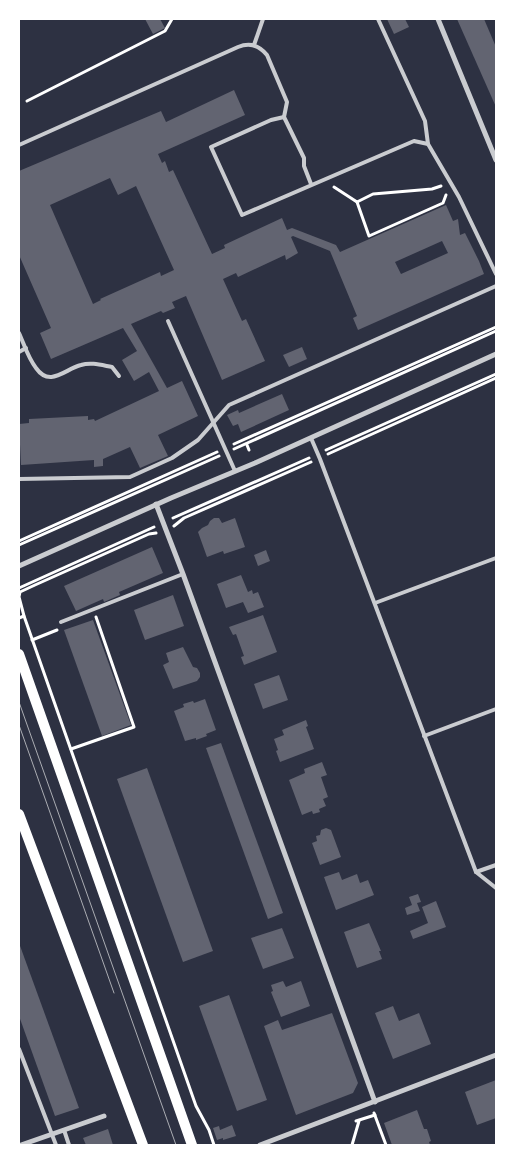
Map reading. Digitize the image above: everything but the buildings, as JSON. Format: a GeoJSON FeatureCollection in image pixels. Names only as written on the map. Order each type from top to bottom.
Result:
{"type":"FeatureCollection","features":[{"type":"Feature","properties":{"kind":"main road"},"geometry":{"type":"LineString","coordinates":[[19,654],[192,1145]]}},
{"type":"Feature","properties":{"kind":"main road"},"geometry":{"type":"LineString","coordinates":[[19,814],[143,1145]]}},
{"type":"Feature","properties":{"kind":"street"},"geometry":{"type":"LineString","coordinates":[[438,19],[496,160]]}},
{"type":"Feature","properties":{"kind":"street"},"geometry":{"type":"LineString","coordinates":[[19,566],[156,504],[311,438],[496,354]]}},
{"type":"Feature","properties":{"kind":"street"},"geometry":{"type":"LineString","coordinates":[[156,504],[375,1102]]}},
{"type":"Feature","properties":{"kind":"street"},"geometry":{"type":"LineString","coordinates":[[260,1145],[496,1055]]}},
{"type":"Feature","properties":{"kind":"street"},"geometry":{"type":"LineString","coordinates":[[21,1145],[104,1116]]}},
{"type":"Feature","properties":{"kind":"lane"},"geometry":{"type":"LineString","coordinates":[[254,45],[263,19]]}},
{"type":"Feature","properties":{"kind":"lane"},"geometry":{"type":"LineString","coordinates":[[378,19],[425,121],[428,144],[451,183],[496,274]]}},
{"type":"Feature","properties":{"kind":"lane"},"geometry":{"type":"LineString","coordinates":[[19,145],[238,47],[254,45],[264,50],[267,55],[287,102],[284,117],[304,158],[304,166],[311,184]]}},
{"type":"Feature","properties":{"kind":"lane"},"geometry":{"type":"LineString","coordinates":[[284,117],[271,120],[211,147],[242,214],[414,141],[428,144]]}},
{"type":"Feature","properties":{"kind":"lane"},"geometry":{"type":"LineString","coordinates":[[19,479],[130,477],[172,458],[198,440],[229,405],[496,286]]}},
{"type":"Feature","properties":{"kind":"lane"},"geometry":{"type":"LineString","coordinates":[[168,320],[235,471]]}},
{"type":"Feature","properties":{"kind":"lane"},"geometry":{"type":"LineString","coordinates":[[19,333],[34,367],[43,375],[49,377],[61,375],[81,365],[93,364],[112,367],[119,376]]}},
{"type":"Feature","properties":{"kind":"lane"},"geometry":{"type":"LineString","coordinates":[[19,352],[26,348]]}},
{"type":"Feature","properties":{"kind":"lane"},"geometry":{"type":"LineString","coordinates":[[311,438],[476,872],[496,888]]}},
{"type":"Feature","properties":{"kind":"lane"},"geometry":{"type":"LineString","coordinates":[[375,603],[496,558]]}},
{"type":"Feature","properties":{"kind":"lane"},"geometry":{"type":"LineString","coordinates":[[61,622],[183,574]]}},
{"type":"Feature","properties":{"kind":"lane"},"geometry":{"type":"LineString","coordinates":[[424,736],[496,709]]}},
{"type":"Feature","properties":{"kind":"lane"},"geometry":{"type":"LineString","coordinates":[[476,872],[496,865]]}},
{"type":"Feature","properties":{"kind":"lane"},"geometry":{"type":"LineString","coordinates":[[19,1049],[56,1145]]}},
{"type":"Feature","properties":{"kind":"lane"},"geometry":{"type":"LineString","coordinates":[[64,1130],[69,1145]]}},
{"type":"Feature","properties":{"kind":"path"},"geometry":{"type":"LineString","coordinates":[[27,101],[165,31],[172,19]]}},
{"type":"Feature","properties":{"kind":"path"},"geometry":{"type":"LineString","coordinates":[[325,178],[341,192],[357,202],[368,236],[443,204],[451,183]]}},
{"type":"Feature","properties":{"kind":"path"},"geometry":{"type":"LineString","coordinates":[[357,202],[373,194],[432,189],[451,183]]}},
{"type":"Feature","properties":{"kind":"path"},"geometry":{"type":"LineString","coordinates":[[496,327],[234,446],[496,331]]}},
{"type":"Feature","properties":{"kind":"path"},"geometry":{"type":"LineString","coordinates":[[171,519],[496,374]]}},
{"type":"Feature","properties":{"kind":"path"},"geometry":{"type":"LineString","coordinates":[[325,455],[496,378]]}},
{"type":"Feature","properties":{"kind":"path"},"geometry":{"type":"LineString","coordinates":[[246,442],[249,450]]}},
{"type":"Feature","properties":{"kind":"path"},"geometry":{"type":"LineString","coordinates":[[19,541],[218,454],[19,545]]}},
{"type":"Feature","properties":{"kind":"path"},"geometry":{"type":"LineString","coordinates":[[173,526],[184,518],[316,459]]}},
{"type":"Feature","properties":{"kind":"path"},"geometry":{"type":"LineString","coordinates":[[19,588],[157,526]]}},
{"type":"Feature","properties":{"kind":"path"},"geometry":{"type":"LineString","coordinates":[[160,532],[149,534],[28,587],[20,593],[22,613],[196,1106],[209,1130],[214,1145]]}},
{"type":"Feature","properties":{"kind":"path"},"geometry":{"type":"LineString","coordinates":[[19,618],[22,613]]}},
{"type":"Feature","properties":{"kind":"path"},"geometry":{"type":"LineString","coordinates":[[71,749],[134,727],[96,615],[87,618]]}},
{"type":"Feature","properties":{"kind":"path"},"geometry":{"type":"LineString","coordinates":[[32,640],[62,628]]}},
{"type":"Feature","properties":{"kind":"path"},"geometry":{"type":"LineString","coordinates":[[376,1119],[386,1145]]}},
{"type":"Feature","properties":{"kind":"path"},"geometry":{"type":"LineString","coordinates":[[352,1145],[359,1121]]}},
{"type":"Feature","properties":{"kind":"tram line"},"geometry":{"type":"LineString","coordinates":[[19,702],[176,1145]]}},
{"type":"Feature","properties":{"kind":"tram line"},"geometry":{"type":"LineString","coordinates":[[19,725],[114,993]]}}]}
